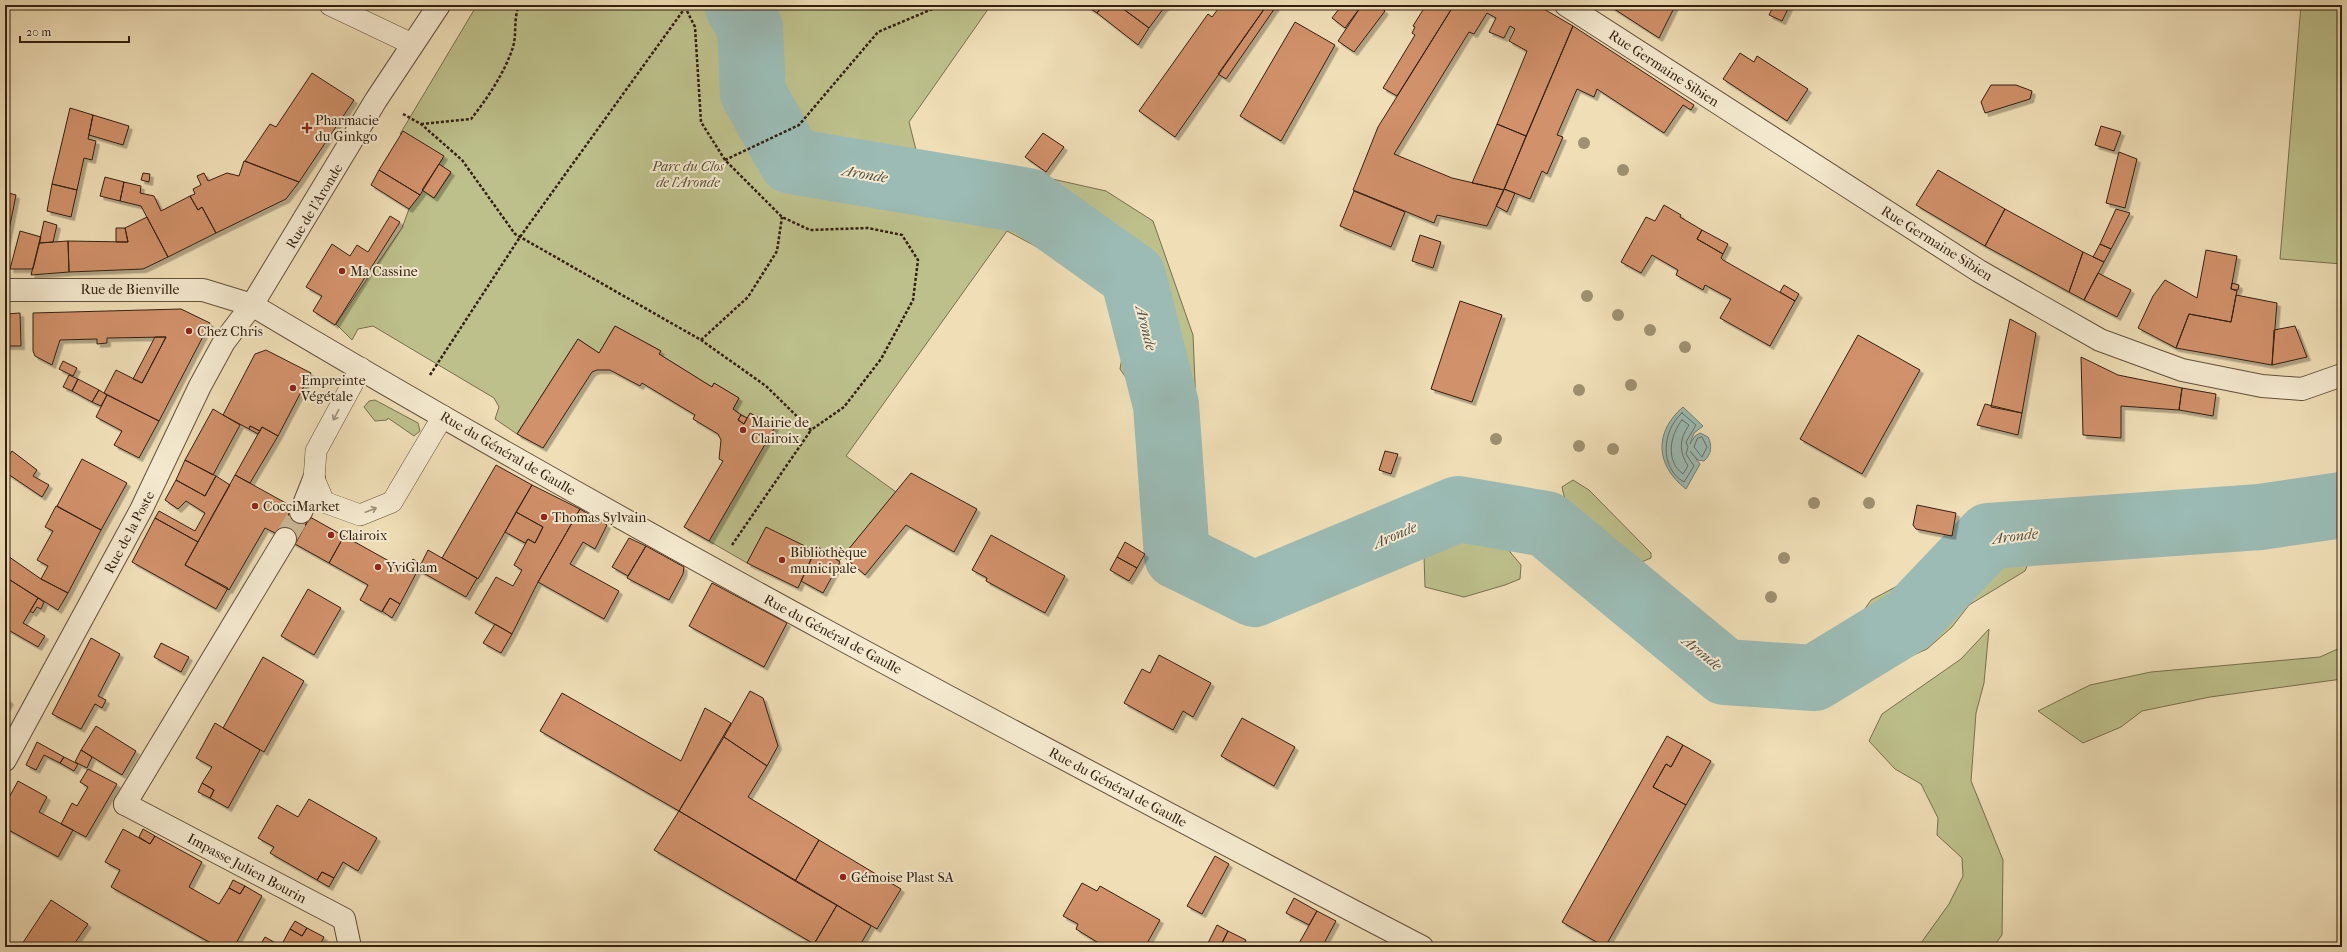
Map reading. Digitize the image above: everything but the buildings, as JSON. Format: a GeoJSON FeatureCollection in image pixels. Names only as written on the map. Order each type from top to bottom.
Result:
{"type":"FeatureCollection","features":[{"type":"Feature","properties":{"kind":"street","name":"Rue de l'Aronde"},"geometry":{"type":"LineString","coordinates":[[252,306],[376,100],[438,5]]}},
{"type":"Feature","properties":{"kind":"street","name":"Rue Germaine Sibien"},"geometry":{"type":"LineString","coordinates":[[1566,5],[1980,271],[2100,340],[2182,370],[2262,386],[2302,389],[2342,375]]}},
{"type":"Feature","properties":{"kind":"street","name":"Rue de Bienville"},"geometry":{"type":"LineString","coordinates":[[5,290],[203,290],[252,306]]}},
{"type":"Feature","properties":{"kind":"street","name":"Rue du Général de Gaulle"},"geometry":{"type":"LineString","coordinates":[[252,306],[715,570],[1112,785],[1422,947]]}},
{"type":"Feature","properties":{"kind":"street","name":"Rue de la Poste"},"geometry":{"type":"LineString","coordinates":[[5,760],[141,510],[200,386],[224,342],[252,306]]}},
{"type":"Feature","properties":{"kind":"street"},"geometry":{"type":"LineString","coordinates":[[301,512],[314,479]]}},
{"type":"Feature","properties":{"kind":"street","name":"Impasse Julien Bourin"},"geometry":{"type":"LineString","coordinates":[[285,539],[124,804],[344,919],[350,947]]}},
{"type":"Feature","properties":{"kind":"lane"},"geometry":{"type":"LineString","coordinates":[[330,5],[412,44]]}},
{"type":"Feature","properties":{"kind":"lane"},"geometry":{"type":"LineString","coordinates":[[361,368],[316,451],[314,479],[324,502],[360,515],[392,502],[443,416]]}},
{"type":"Feature","properties":{"kind":"path"},"geometry":{"type":"LineString","coordinates":[[421,124],[471,119],[488,98],[514,47],[514,18],[519,5]]}},
{"type":"Feature","properties":{"kind":"path"},"geometry":{"type":"LineString","coordinates":[[725,160],[799,125],[878,32],[942,5]]}},
{"type":"Feature","properties":{"kind":"path"},"geometry":{"type":"LineString","coordinates":[[415,399],[520,237],[685,6],[695,27],[701,122],[725,160],[782,217],[810,230],[868,228],[902,235],[918,260],[913,300],[881,359],[844,407],[811,430],[715,570]]}},
{"type":"Feature","properties":{"kind":"path"},"geometry":{"type":"LineString","coordinates":[[376,100],[421,124],[462,160],[515,234],[701,340],[766,386],[811,430]]}},
{"type":"Feature","properties":{"kind":"path"},"geometry":{"type":"LineString","coordinates":[[701,340],[748,297],[777,251],[782,217]]}},
{"type":"Feature","properties":{"kind":"green space","name":"Parc du Clos de l'Aronde"},"geometry":{"type":"Polygon","coordinates":[[[477,5],[991,5],[909,122],[916,150],[922,160],[985,164],[1106,191],[1153,221],[1193,335],[1198,453],[1196,491],[1160,491],[1149,483],[1141,444],[1145,405],[1120,369],[1127,330],[1100,275],[1084,272],[1007,231],[846,456],[896,492],[839,561],[817,546],[815,551],[766,528],[747,563],[709,541],[747,418],[733,409],[739,398],[714,383],[712,387],[659,354],[661,351],[615,326],[599,353],[578,339],[517,434],[495,419],[499,407],[494,398],[373,326],[358,329],[352,340],[336,324],[402,228],[409,209],[422,190],[434,198],[451,173],[439,164],[443,159],[400,134],[477,5]]]}},
{"type":"Feature","properties":{"kind":"green space"},"geometry":{"type":"Polygon","coordinates":[[[2301,5],[2342,5],[2342,264],[2280,259],[2301,5]]]}},
{"type":"Feature","properties":{"kind":"green space"},"geometry":{"type":"Polygon","coordinates":[[[375,400],[418,423],[420,431],[414,436],[388,418],[387,420],[375,421],[364,407],[369,401],[375,400]]]}},
{"type":"Feature","properties":{"kind":"green space"},"geometry":{"type":"Polygon","coordinates":[[[1573,480],[1589,490],[1651,553],[1651,558],[1632,566],[1600,541],[1580,522],[1572,512],[1562,487],[1573,480]]]}},
{"type":"Feature","properties":{"kind":"green space"},"geometry":{"type":"Polygon","coordinates":[[[1427,503],[1506,547],[1521,565],[1520,579],[1464,597],[1425,587],[1424,556],[1416,548],[1379,559],[1314,599],[1282,607],[1261,591],[1260,577],[1269,558],[1300,549],[1335,530],[1427,503]]]}},
{"type":"Feature","properties":{"kind":"green space"},"geometry":{"type":"Polygon","coordinates":[[[2010,512],[2024,515],[2024,523],[2006,535],[1959,558],[1903,607],[1897,618],[1830,654],[1814,657],[1797,656],[1850,630],[1871,600],[1935,566],[1944,558],[1963,533],[1990,518],[2010,512]]]}},
{"type":"Feature","properties":{"kind":"green space"},"geometry":{"type":"Polygon","coordinates":[[[1590,549],[1616,566],[1653,602],[1652,625],[1616,608],[1597,592],[1588,582],[1572,561],[1590,549]]]}},
{"type":"Feature","properties":{"kind":"green space"},"geometry":{"type":"Polygon","coordinates":[[[2017,556],[2029,562],[2025,571],[1969,605],[1952,627],[1927,649],[1889,666],[1884,660],[1891,650],[1916,633],[1959,586],[1996,559],[2017,556]]]}},
{"type":"Feature","properties":{"kind":"green space"},"geometry":{"type":"Polygon","coordinates":[[[1989,629],[1984,683],[1976,713],[1971,781],[2003,860],[2002,935],[1993,947],[1921,947],[1921,943],[1949,904],[1963,876],[1962,858],[1937,835],[1938,818],[1921,784],[1895,769],[1869,741],[1882,714],[1961,659],[1989,629]]]}},
{"type":"Feature","properties":{"kind":"green space"},"geometry":{"type":"Polygon","coordinates":[[[2342,647],[2342,679],[2210,697],[2142,711],[2121,727],[2083,743],[2038,711],[2090,685],[2151,672],[2320,657],[2342,647]]]}},
{"type":"Feature","properties":{"kind":"water"},"geometry":{"type":"Polygon","coordinates":[[[1683,407],[1703,426],[1694,433],[1690,444],[1695,436],[1700,433],[1708,437],[1711,446],[1709,455],[1704,461],[1698,460],[1690,451],[1700,464],[1686,489],[1668,470],[1662,448],[1663,438],[1667,427],[1683,407]]]}},
{"type":"Feature","properties":{"kind":"waterway","name":"Aronde"},"geometry":{"type":"LineString","coordinates":[[737,5],[750,28],[753,93],[791,161],[1028,201],[1133,276],[1166,405],[1177,556],[1254,594],[1458,509],[1546,524],[1725,672],[1814,678],[1909,620],[1989,536],[2260,517],[2342,505]]}},
{"type":"Feature","properties":{"kind":"tunnel"},"geometry":{"type":"LineString","coordinates":[[285,539],[301,512]]}},
{"type":"Feature","properties":{"kind":"place","name":"Pharmacie du Ginkgo"},"geometry":{"type":"Point","coordinates":[307,128]}},
{"type":"Feature","properties":{"kind":"place","name":"Ma Cassine"},"geometry":{"type":"Point","coordinates":[342,271]}},
{"type":"Feature","properties":{"kind":"place","name":"Chez Chris"},"geometry":{"type":"Point","coordinates":[189,331]}},
{"type":"Feature","properties":{"kind":"place","name":"Empreinte Végétale"},"geometry":{"type":"Point","coordinates":[293,388]}},
{"type":"Feature","properties":{"kind":"place","name":"Mairie de Clairoix"},"geometry":{"type":"Point","coordinates":[743,430]}},
{"type":"Feature","properties":{"kind":"place","name":"CocciMarket"},"geometry":{"type":"Point","coordinates":[255,506]}},
{"type":"Feature","properties":{"kind":"place","name":"Thomas Sylvain"},"geometry":{"type":"Point","coordinates":[544,517]}},
{"type":"Feature","properties":{"kind":"place","name":"Clairoix"},"geometry":{"type":"Point","coordinates":[331,535]}},
{"type":"Feature","properties":{"kind":"place","name":"Bibliothèque municipale"},"geometry":{"type":"Point","coordinates":[782,560]}},
{"type":"Feature","properties":{"kind":"place","name":"YviGlam"},"geometry":{"type":"Point","coordinates":[378,567]}},
{"type":"Feature","properties":{"kind":"place","name":"Gémoise Plast SA"},"geometry":{"type":"Point","coordinates":[843,877]}}]}
